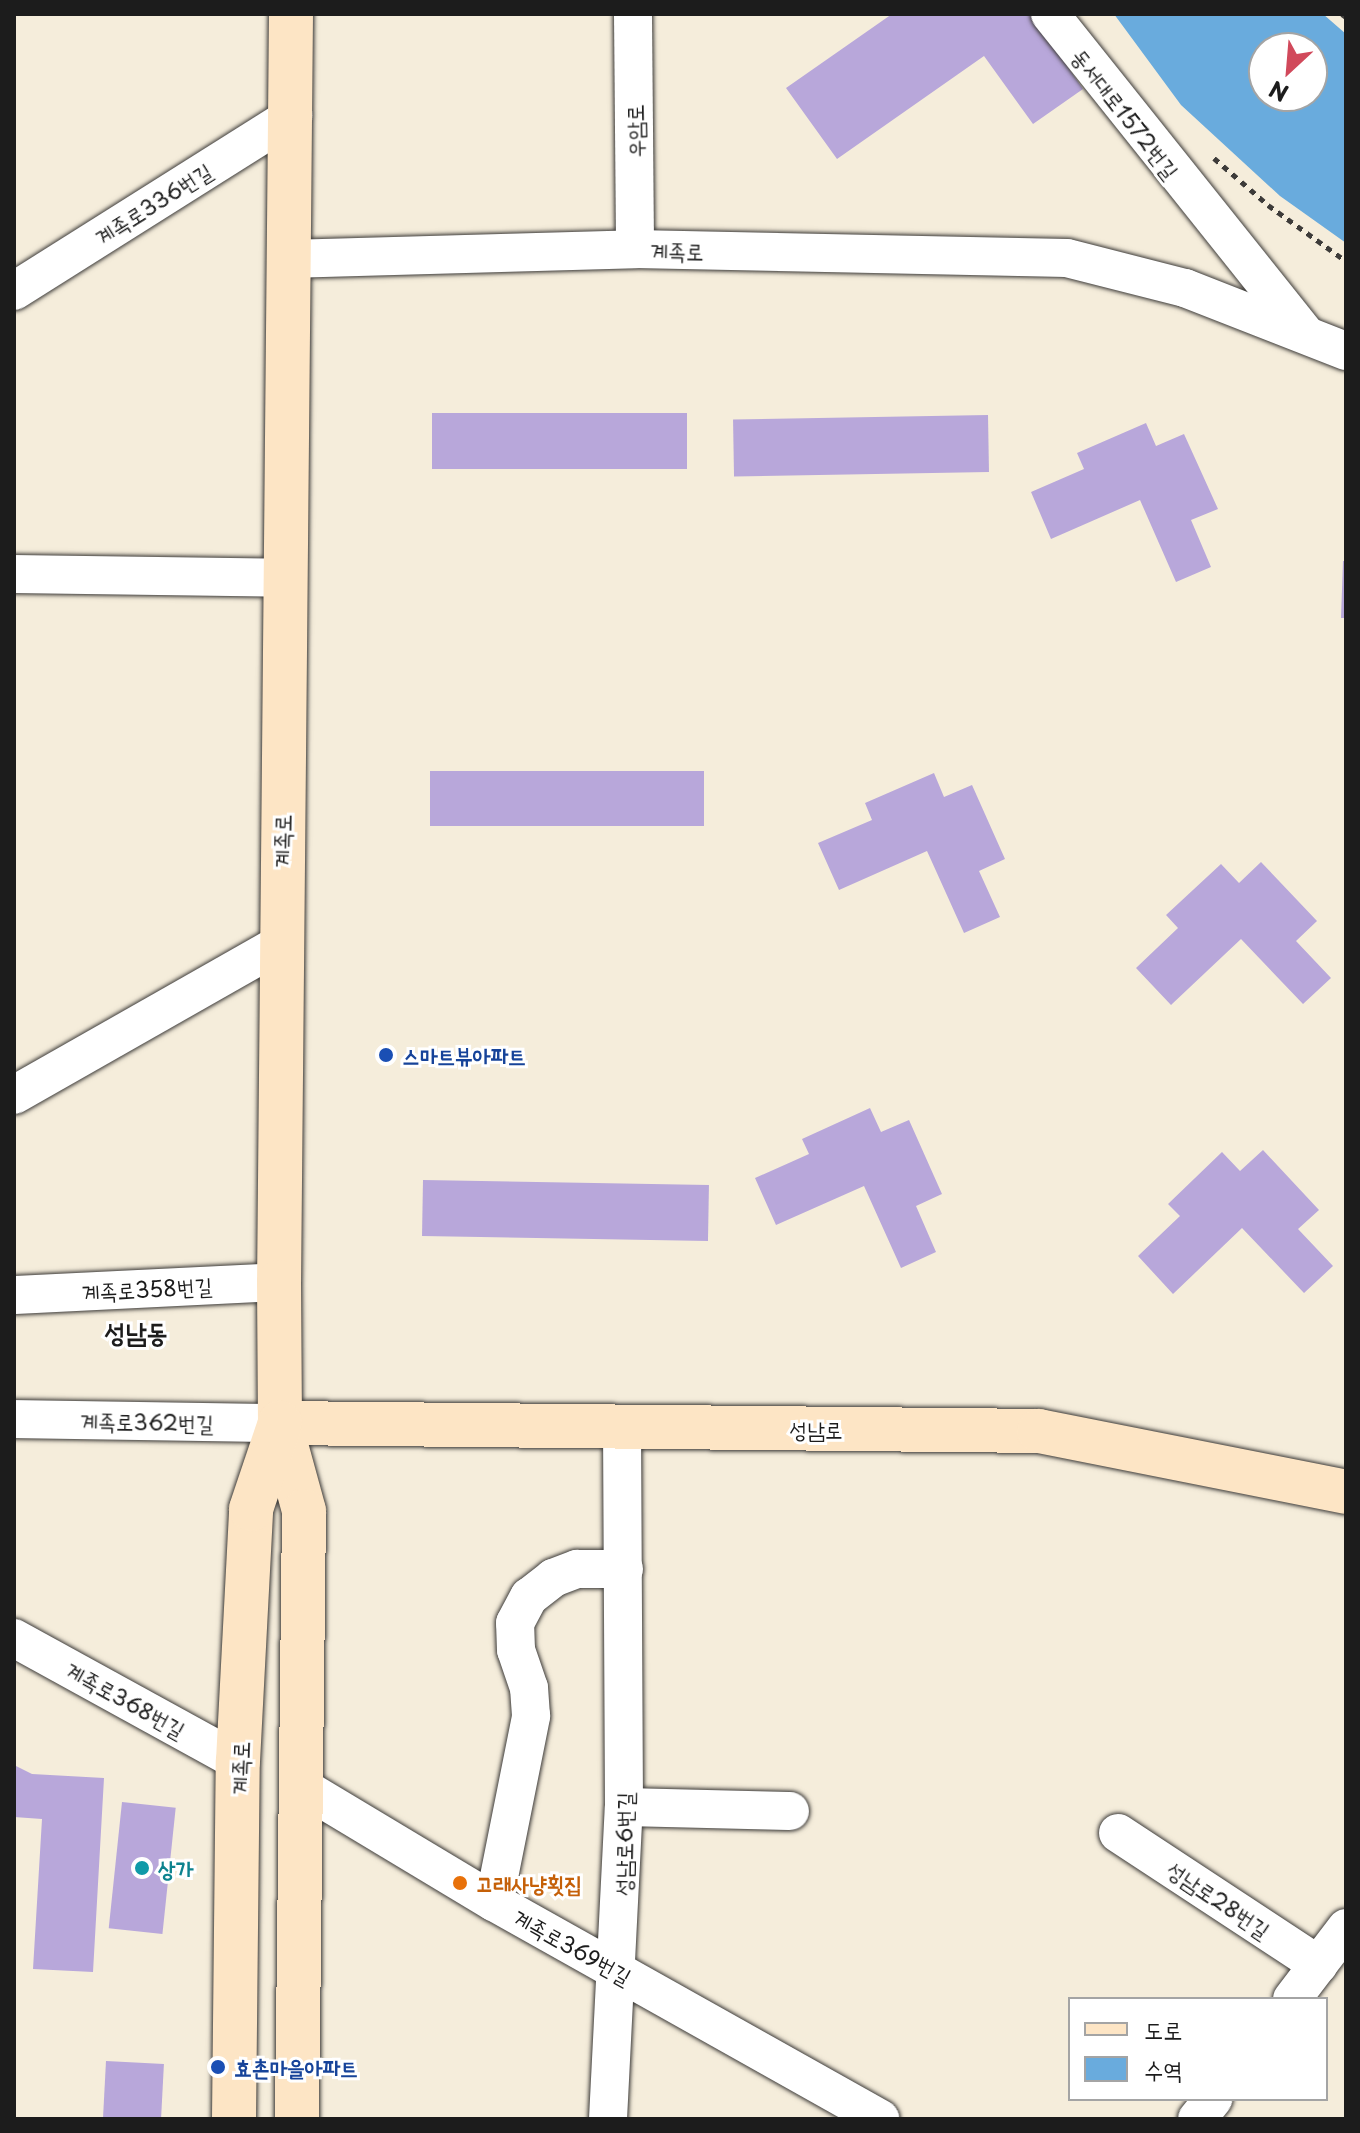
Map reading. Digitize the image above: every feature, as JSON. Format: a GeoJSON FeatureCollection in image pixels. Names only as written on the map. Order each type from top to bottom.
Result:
{"type":"FeatureCollection","features":[{"type":"Feature","properties":{"kind":"main road","name":"계족로"},"geometry":{"type":"LineString","coordinates":[[291,14],[293,115],[287,259],[279,1282],[280,1423],[304,1511],[304,1788],[297,2119]]}},
{"type":"Feature","properties":{"kind":"main road","name":"계족로"},"geometry":{"type":"LineString","coordinates":[[234,2119],[238,1761],[251,1509],[280,1423]]}},
{"type":"Feature","properties":{"kind":"main road","name":"성남로"},"geometry":{"type":"LineString","coordinates":[[280,1423],[1039,1431],[1346,1492]]}},
{"type":"Feature","properties":{"kind":"street","name":"우암로"},"geometry":{"type":"LineString","coordinates":[[633,14],[635,249]]}},
{"type":"Feature","properties":{"kind":"street","name":"동서대로1572번길"},"geometry":{"type":"LineString","coordinates":[[1050,14],[1203,212],[1305,334]]}},
{"type":"Feature","properties":{"kind":"street","name":"계족로336번길"},"geometry":{"type":"LineString","coordinates":[[14,291],[293,115]]}},
{"type":"Feature","properties":{"kind":"street","name":"계족로"},"geometry":{"type":"LineString","coordinates":[[287,259],[635,249],[1067,258],[1185,288],[1346,351]]}},
{"type":"Feature","properties":{"kind":"street"},"geometry":{"type":"LineString","coordinates":[[14,574],[284,578]]}},
{"type":"Feature","properties":{"kind":"street"},"geometry":{"type":"LineString","coordinates":[[14,1095],[280,944]]}},
{"type":"Feature","properties":{"kind":"street","name":"계족로358번길"},"geometry":{"type":"LineString","coordinates":[[14,1295],[279,1282]]}},
{"type":"Feature","properties":{"kind":"street","name":"계족로362번길"},"geometry":{"type":"LineString","coordinates":[[14,1419],[280,1423]]}},
{"type":"Feature","properties":{"kind":"street","name":"성남로6번길"},"geometry":{"type":"LineString","coordinates":[[608,2119],[619,1970],[624,1807],[622,1428]]}},
{"type":"Feature","properties":{"kind":"street"},"geometry":{"type":"LineString","coordinates":[[494,1902],[531,1716],[529,1688],[516,1650],[515,1623],[529,1597],[553,1578],[577,1569],[624,1569]]}},
{"type":"Feature","properties":{"kind":"street","name":"계족로368번길"},"geometry":{"type":"LineString","coordinates":[[14,1638],[238,1761]]}},
{"type":"Feature","properties":{"kind":"street","name":"계족로369번길"},"geometry":{"type":"LineString","coordinates":[[304,1788],[494,1902],[619,1970],[845,2110],[880,2119]]}},
{"type":"Feature","properties":{"kind":"street"},"geometry":{"type":"LineString","coordinates":[[624,1807],[790,1811]]}},
{"type":"Feature","properties":{"kind":"street","name":"성남로28번길"},"geometry":{"type":"LineString","coordinates":[[1118,1833],[1319,1965]]}},
{"type":"Feature","properties":{"kind":"street"},"geometry":{"type":"LineString","coordinates":[[1294,1997],[1346,1928]]}},
{"type":"Feature","properties":{"kind":"street"},"geometry":{"type":"LineString","coordinates":[[1197,2119],[1211,2101]]}},
{"type":"Feature","properties":{"kind":"path"},"geometry":{"type":"LineString","coordinates":[[1212,155],[1279,214],[1346,261]]}},
{"type":"Feature","properties":{"kind":"water"},"geometry":{"type":"Polygon","coordinates":[[[1114,14],[1323,14],[1346,34],[1346,243],[1280,196],[1181,105],[1114,14]]]}},
{"type":"Feature","properties":{"kind":"building"},"geometry":{"type":"Polygon","coordinates":[[[892,14],[1031,14],[1083,89],[1033,124],[984,56],[837,159],[786,88],[892,14]]]}},
{"type":"Feature","properties":{"kind":"building"},"geometry":{"type":"Polygon","coordinates":[[[432,413],[687,413],[687,469],[432,469],[432,413]]]}},
{"type":"Feature","properties":{"kind":"building"},"geometry":{"type":"Polygon","coordinates":[[[988,415],[989,472],[734,476],[733,419],[988,415]]]}},
{"type":"Feature","properties":{"kind":"building"},"geometry":{"type":"Polygon","coordinates":[[[1146,423],[1156,446],[1184,434],[1218,509],[1191,520],[1211,567],[1176,582],[1140,500],[1051,539],[1031,492],[1084,469],[1077,453],[1146,423]]]}},
{"type":"Feature","properties":{"kind":"building"},"geometry":{"type":"Polygon","coordinates":[[[1343,561],[1346,561],[1346,618],[1341,618],[1343,561]]]}},
{"type":"Feature","properties":{"kind":"building"},"geometry":{"type":"Polygon","coordinates":[[[430,771],[704,771],[704,826],[430,826],[430,771]]]}},
{"type":"Feature","properties":{"kind":"building"},"geometry":{"type":"Polygon","coordinates":[[[934,773],[944,797],[972,785],[1005,859],[979,871],[1000,917],[964,933],[927,851],[839,890],[818,843],[872,820],[865,803],[934,773]]]}},
{"type":"Feature","properties":{"kind":"building"},"geometry":{"type":"Polygon","coordinates":[[[1261,862],[1317,921],[1296,941],[1331,978],[1303,1004],[1241,939],[1171,1005],[1136,968],[1178,928],[1166,915],[1221,864],[1239,883],[1261,862]]]}},
{"type":"Feature","properties":{"kind":"building"},"geometry":{"type":"Polygon","coordinates":[[[870,1108],[881,1132],[909,1120],[942,1194],[916,1206],[936,1252],[901,1268],[864,1186],[776,1225],[755,1178],[809,1154],[802,1139],[870,1108]]]}},
{"type":"Feature","properties":{"kind":"building"},"geometry":{"type":"Polygon","coordinates":[[[1263,1150],[1319,1210],[1298,1229],[1333,1266],[1304,1293],[1242,1228],[1173,1294],[1138,1256],[1180,1216],[1168,1204],[1222,1152],[1240,1171],[1263,1150]]]}},
{"type":"Feature","properties":{"kind":"building"},"geometry":{"type":"Polygon","coordinates":[[[423,1180],[709,1185],[708,1241],[422,1236],[423,1180]]]}},
{"type":"Feature","properties":{"kind":"building"},"geometry":{"type":"Polygon","coordinates":[[[14,1765],[32,1774],[104,1778],[93,1972],[33,1969],[42,1819],[14,1817],[14,1765]]]}},
{"type":"Feature","properties":{"kind":"building","name":"상가"},"geometry":{"type":"Polygon","coordinates":[[[122,1802],[176,1808],[162,1934],[109,1928],[122,1802]]]}},
{"type":"Feature","properties":{"kind":"building"},"geometry":{"type":"Polygon","coordinates":[[[106,2061],[164,2064],[161,2119],[103,2119],[106,2061]]]}},
{"type":"Feature","properties":{"kind":"place","name":"스마트뷰아파트"},"geometry":{"type":"Point","coordinates":[386,1055]}},
{"type":"Feature","properties":{"kind":"place","name":"상가"},"geometry":{"type":"Point","coordinates":[142,1868]}},
{"type":"Feature","properties":{"kind":"place","name":"고래사냥횟집"},"geometry":{"type":"Point","coordinates":[460,1883]}},
{"type":"Feature","properties":{"kind":"place","name":"효촌마을아파트"},"geometry":{"type":"Point","coordinates":[218,2067]}},
{"type":"Feature","properties":{"kind":"district","name":"성남동"},"geometry":{"type":"Point","coordinates":[136,1332]}}]}
